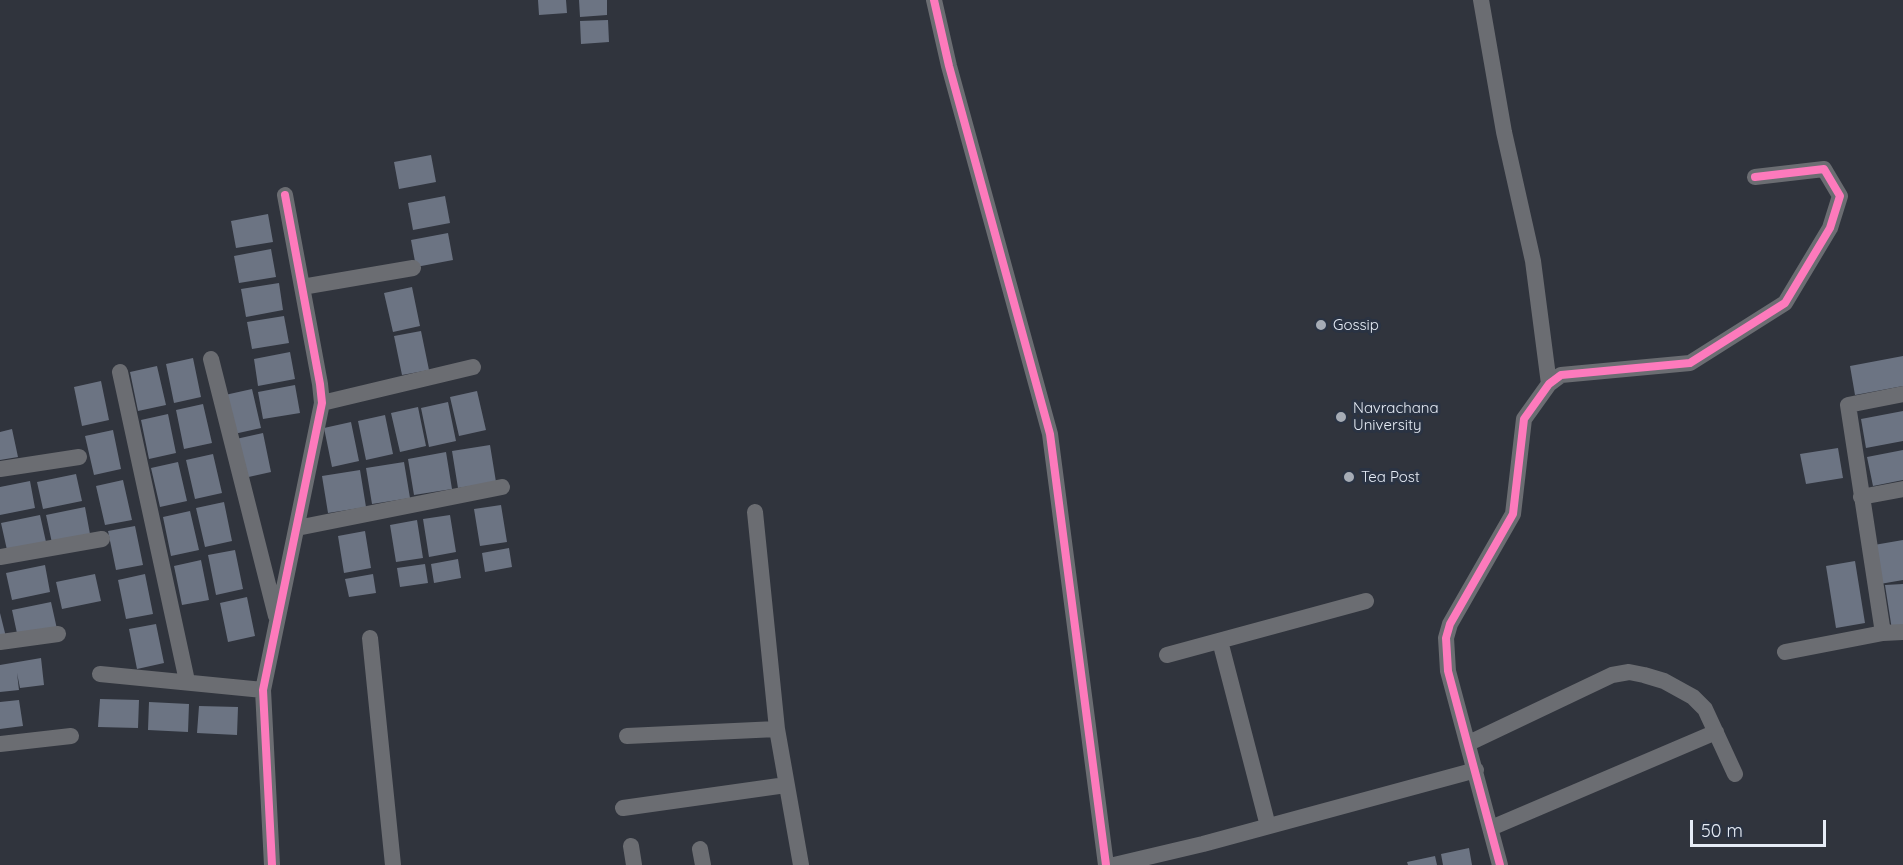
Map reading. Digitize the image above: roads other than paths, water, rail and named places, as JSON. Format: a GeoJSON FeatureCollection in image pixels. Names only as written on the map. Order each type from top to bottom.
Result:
{"type":"FeatureCollection","features":[{"type":"Feature","properties":{"kind":"street"},"geometry":{"type":"LineString","coordinates":[[934,0],[949,66],[1050,434],[1106,865]]}},
{"type":"Feature","properties":{"kind":"street"},"geometry":{"type":"LineString","coordinates":[[1481,0],[1504,132],[1533,261],[1549,384]]}},
{"type":"Feature","properties":{"kind":"street"},"geometry":{"type":"LineString","coordinates":[[1500,865],[1448,671],[1446,638],[1449,624],[1513,514],[1524,419],[1549,384],[1561,375],[1690,363],[1785,303],[1830,228],[1840,196],[1824,169],[1755,177]]}},
{"type":"Feature","properties":{"kind":"street"},"geometry":{"type":"LineString","coordinates":[[272,865],[263,690],[322,403],[285,195]]}},
{"type":"Feature","properties":{"kind":"street"},"geometry":{"type":"LineString","coordinates":[[302,287],[413,268]]}},
{"type":"Feature","properties":{"kind":"street"},"geometry":{"type":"LineString","coordinates":[[211,358],[277,620]]}},
{"type":"Feature","properties":{"kind":"street"},"geometry":{"type":"LineString","coordinates":[[322,403],[473,367]]}},
{"type":"Feature","properties":{"kind":"street"},"geometry":{"type":"LineString","coordinates":[[120,372],[187,681]]}},
{"type":"Feature","properties":{"kind":"street"},"geometry":{"type":"LineString","coordinates":[[1883,633],[1848,405],[1903,394]]}},
{"type":"Feature","properties":{"kind":"street"},"geometry":{"type":"LineString","coordinates":[[0,469],[79,457]]}},
{"type":"Feature","properties":{"kind":"street"},"geometry":{"type":"LineString","coordinates":[[297,528],[502,487]]}},
{"type":"Feature","properties":{"kind":"street"},"geometry":{"type":"LineString","coordinates":[[1861,497],[1903,489]]}},
{"type":"Feature","properties":{"kind":"street"},"geometry":{"type":"LineString","coordinates":[[755,512],[777,729],[801,865]]}},
{"type":"Feature","properties":{"kind":"street"},"geometry":{"type":"LineString","coordinates":[[0,557],[102,539]]}},
{"type":"Feature","properties":{"kind":"street"},"geometry":{"type":"LineString","coordinates":[[1167,656],[1366,601]]}},
{"type":"Feature","properties":{"kind":"street"},"geometry":{"type":"LineString","coordinates":[[1785,652],[1883,633],[1903,632]]}},
{"type":"Feature","properties":{"kind":"street"},"geometry":{"type":"LineString","coordinates":[[0,642],[58,634]]}},
{"type":"Feature","properties":{"kind":"street"},"geometry":{"type":"LineString","coordinates":[[370,638],[393,865]]}},
{"type":"Feature","properties":{"kind":"street"},"geometry":{"type":"LineString","coordinates":[[1220,641],[1268,826]]}},
{"type":"Feature","properties":{"kind":"street"},"geometry":{"type":"LineString","coordinates":[[1468,743],[1612,675],[1629,672],[1664,681],[1693,697],[1705,708],[1735,774]]}},
{"type":"Feature","properties":{"kind":"street"},"geometry":{"type":"LineString","coordinates":[[100,674],[263,690]]}},
{"type":"Feature","properties":{"kind":"street"},"geometry":{"type":"LineString","coordinates":[[627,736],[777,729]]}},
{"type":"Feature","properties":{"kind":"street"},"geometry":{"type":"LineString","coordinates":[[1491,828],[1716,732]]}},
{"type":"Feature","properties":{"kind":"street"},"geometry":{"type":"LineString","coordinates":[[0,744],[71,736]]}},
{"type":"Feature","properties":{"kind":"street"},"geometry":{"type":"LineString","coordinates":[[1114,865],[1476,770]]}},
{"type":"Feature","properties":{"kind":"street"},"geometry":{"type":"LineString","coordinates":[[623,808],[786,785]]}},
{"type":"Feature","properties":{"kind":"street"},"geometry":{"type":"LineString","coordinates":[[631,846],[634,865]]}},
{"type":"Feature","properties":{"kind":"place","name":"Gossip"},"geometry":{"type":"Point","coordinates":[1321,325]}},
{"type":"Feature","properties":{"kind":"place","name":"Navrachana University"},"geometry":{"type":"Point","coordinates":[1341,417]}},
{"type":"Feature","properties":{"kind":"place","name":"Tea Post"},"geometry":{"type":"Point","coordinates":[1349,477]}}]}
